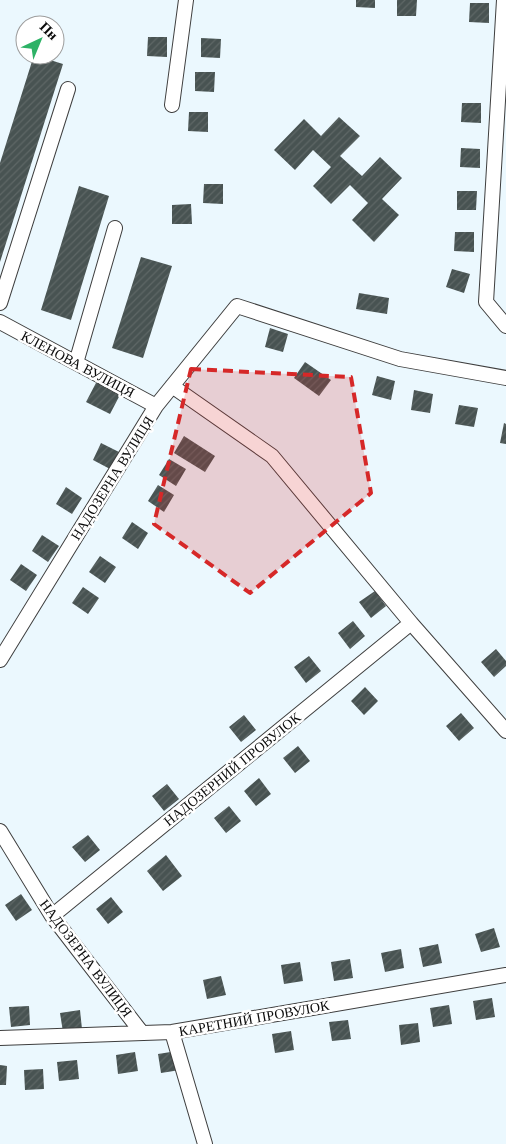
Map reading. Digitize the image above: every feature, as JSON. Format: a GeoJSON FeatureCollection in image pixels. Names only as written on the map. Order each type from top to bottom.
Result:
{"type":"FeatureCollection","features":[{"type":"Feature","properties":{"kind":"street"},"geometry":{"type":"LineString","coordinates":[[172,105],[186,0]]}},
{"type":"Feature","properties":{"kind":"street"},"geometry":{"type":"LineString","coordinates":[[504,0],[486,302],[506,326]]}},
{"type":"Feature","properties":{"kind":"street"},"geometry":{"type":"LineString","coordinates":[[0,303],[68,89]]}},
{"type":"Feature","properties":{"kind":"street"},"geometry":{"type":"LineString","coordinates":[[76,363],[115,228]]}},
{"type":"Feature","properties":{"kind":"street","name":"НАДОЗЕРНА ВУЛИЦЯ"},"geometry":{"type":"LineString","coordinates":[[0,660],[156,406],[237,306],[400,359],[506,378]]}},
{"type":"Feature","properties":{"kind":"street","name":"КЛЕНОВА ВУЛИЦЯ"},"geometry":{"type":"LineString","coordinates":[[0,322],[156,406]]}},
{"type":"Feature","properties":{"kind":"street"},"geometry":{"type":"LineString","coordinates":[[172,386],[272,456],[411,623],[506,731]]}},
{"type":"Feature","properties":{"kind":"street","name":"НАДОЗЕРНИЙ ПРОВУЛОК"},"geometry":{"type":"LineString","coordinates":[[52,916],[411,623]]}},
{"type":"Feature","properties":{"kind":"street","name":"НАДОЗЕРНА ВУЛИЦЯ"},"geometry":{"type":"LineString","coordinates":[[0,830],[52,916],[142,1033]]}},
{"type":"Feature","properties":{"kind":"street","name":"КАРЕТНИЙ ПРОВУЛОК"},"geometry":{"type":"LineString","coordinates":[[0,1038],[172,1032],[506,975]]}},
{"type":"Feature","properties":{"kind":"street"},"geometry":{"type":"LineString","coordinates":[[172,1032],[205,1144]]}},
{"type":"Feature","properties":{"kind":"highlighted area"},"geometry":{"type":"Polygon","coordinates":[[[191,369],[351,377],[371,493],[250,593],[154,524],[191,369]]]}},
{"type":"Feature","properties":{"kind":"building"},"geometry":{"type":"Polygon","coordinates":[[[356,0],[375,0],[375,8],[356,7],[356,0]]]}},
{"type":"Feature","properties":{"kind":"building"},"geometry":{"type":"Polygon","coordinates":[[[397,0],[417,0],[416,16],[397,16],[397,0]]]}},
{"type":"Feature","properties":{"kind":"building"},"geometry":{"type":"Polygon","coordinates":[[[470,3],[489,3],[489,23],[469,22],[470,3]]]}},
{"type":"Feature","properties":{"kind":"building"},"geometry":{"type":"Polygon","coordinates":[[[148,37],[167,37],[167,57],[147,56],[148,37]]]}},
{"type":"Feature","properties":{"kind":"building"},"geometry":{"type":"Polygon","coordinates":[[[201,38],[221,39],[220,58],[201,57],[201,38]]]}},
{"type":"Feature","properties":{"kind":"building"},"geometry":{"type":"Polygon","coordinates":[[[31,65],[63,65],[0,262],[0,163],[31,65]]]}},
{"type":"Feature","properties":{"kind":"building"},"geometry":{"type":"Polygon","coordinates":[[[195,72],[215,72],[214,92],[195,91],[195,72]]]}},
{"type":"Feature","properties":{"kind":"building"},"geometry":{"type":"Polygon","coordinates":[[[462,103],[481,103],[481,123],[461,122],[462,103]]]}},
{"type":"Feature","properties":{"kind":"building"},"geometry":{"type":"Polygon","coordinates":[[[189,112],[208,112],[208,132],[188,131],[189,112]]]}},
{"type":"Feature","properties":{"kind":"building"},"geometry":{"type":"Polygon","coordinates":[[[339,117],[360,136],[340,156],[362,176],[380,157],[402,178],[382,199],[399,215],[374,242],[352,220],[368,203],[350,185],[331,204],[313,186],[331,167],[313,150],[295,170],[274,150],[304,119],[321,136],[339,117]]]}},
{"type":"Feature","properties":{"kind":"building"},"geometry":{"type":"Polygon","coordinates":[[[461,148],[480,149],[480,168],[460,167],[461,148]]]}},
{"type":"Feature","properties":{"kind":"building"},"geometry":{"type":"Polygon","coordinates":[[[204,184],[223,184],[223,204],[203,203],[204,184]]]}},
{"type":"Feature","properties":{"kind":"building"},"geometry":{"type":"Polygon","coordinates":[[[79,186],[109,196],[71,320],[41,310],[79,186]]]}},
{"type":"Feature","properties":{"kind":"building"},"geometry":{"type":"Polygon","coordinates":[[[457,191],[477,191],[476,210],[457,210],[457,191]]]}},
{"type":"Feature","properties":{"kind":"building"},"geometry":{"type":"Polygon","coordinates":[[[191,204],[192,224],[172,224],[172,205],[191,204]]]}},
{"type":"Feature","properties":{"kind":"building"},"geometry":{"type":"Polygon","coordinates":[[[455,232],[474,232],[474,252],[454,251],[455,232]]]}},
{"type":"Feature","properties":{"kind":"building"},"geometry":{"type":"Polygon","coordinates":[[[141,257],[172,266],[143,358],[112,348],[141,257]]]}},
{"type":"Feature","properties":{"kind":"building"},"geometry":{"type":"Polygon","coordinates":[[[452,269],[470,274],[464,293],[446,287],[452,269]]]}},
{"type":"Feature","properties":{"kind":"building"},"geometry":{"type":"Polygon","coordinates":[[[359,293],[389,298],[387,314],[356,309],[359,293]]]}},
{"type":"Feature","properties":{"kind":"building"},"geometry":{"type":"Polygon","coordinates":[[[270,328],[288,334],[283,352],[265,347],[270,328]]]}},
{"type":"Feature","properties":{"kind":"building"},"geometry":{"type":"Polygon","coordinates":[[[305,362],[331,380],[319,396],[294,378],[305,362]]]}},
{"type":"Feature","properties":{"kind":"building"},"geometry":{"type":"Polygon","coordinates":[[[377,376],[395,381],[391,400],[372,395],[377,376]]]}},
{"type":"Feature","properties":{"kind":"building"},"geometry":{"type":"Polygon","coordinates":[[[97,381],[121,393],[110,414],[86,402],[97,381]]]}},
{"type":"Feature","properties":{"kind":"building"},"geometry":{"type":"Polygon","coordinates":[[[414,390],[433,394],[430,413],[411,410],[414,390]]]}},
{"type":"Feature","properties":{"kind":"building"},"geometry":{"type":"Polygon","coordinates":[[[459,405],[478,408],[474,427],[455,424],[459,405]]]}},
{"type":"Feature","properties":{"kind":"building"},"geometry":{"type":"Polygon","coordinates":[[[504,423],[506,424],[506,444],[500,443],[504,423]]]}},
{"type":"Feature","properties":{"kind":"building"},"geometry":{"type":"Polygon","coordinates":[[[184,436],[215,456],[205,472],[174,453],[184,436]]]}},
{"type":"Feature","properties":{"kind":"building"},"geometry":{"type":"Polygon","coordinates":[[[101,443],[119,452],[110,469],[93,460],[101,443]]]}},
{"type":"Feature","properties":{"kind":"building"},"geometry":{"type":"Polygon","coordinates":[[[169,459],[186,469],[176,486],[159,475],[169,459]]]}},
{"type":"Feature","properties":{"kind":"building"},"geometry":{"type":"Polygon","coordinates":[[[158,485],[174,495],[164,512],[148,501],[158,485]]]}},
{"type":"Feature","properties":{"kind":"building"},"geometry":{"type":"Polygon","coordinates":[[[66,487],[82,498],[72,514],[56,504],[66,487]]]}},
{"type":"Feature","properties":{"kind":"building"},"geometry":{"type":"Polygon","coordinates":[[[132,522],[148,533],[138,549],[122,538],[132,522]]]}},
{"type":"Feature","properties":{"kind":"building"},"geometry":{"type":"Polygon","coordinates":[[[42,535],[59,546],[48,562],[32,551],[42,535]]]}},
{"type":"Feature","properties":{"kind":"building"},"geometry":{"type":"Polygon","coordinates":[[[100,556],[116,567],[105,583],[89,572],[100,556]]]}},
{"type":"Feature","properties":{"kind":"building"},"geometry":{"type":"Polygon","coordinates":[[[21,564],[37,575],[26,591],[10,580],[21,564]]]}},
{"type":"Feature","properties":{"kind":"building"},"geometry":{"type":"Polygon","coordinates":[[[83,587],[99,598],[88,614],[72,603],[83,587]]]}},
{"type":"Feature","properties":{"kind":"building"},"geometry":{"type":"Polygon","coordinates":[[[375,591],[386,606],[371,618],[359,602],[375,591]]]}},
{"type":"Feature","properties":{"kind":"building"},"geometry":{"type":"Polygon","coordinates":[[[353,621],[365,636],[350,649],[338,633],[353,621]]]}},
{"type":"Feature","properties":{"kind":"building"},"geometry":{"type":"Polygon","coordinates":[[[496,649],[506,661],[506,666],[494,677],[481,662],[496,649]]]}},
{"type":"Feature","properties":{"kind":"building"},"geometry":{"type":"Polygon","coordinates":[[[309,656],[321,671],[306,683],[294,667],[309,656]]]}},
{"type":"Feature","properties":{"kind":"building"},"geometry":{"type":"Polygon","coordinates":[[[365,687],[378,701],[364,715],[351,701],[365,687]]]}},
{"type":"Feature","properties":{"kind":"building"},"geometry":{"type":"Polygon","coordinates":[[[461,713],[474,728],[459,741],[446,726],[461,713]]]}},
{"type":"Feature","properties":{"kind":"building"},"geometry":{"type":"Polygon","coordinates":[[[244,715],[256,730],[241,742],[229,727],[244,715]]]}},
{"type":"Feature","properties":{"kind":"building"},"geometry":{"type":"Polygon","coordinates":[[[298,746],[310,761],[295,773],[283,758],[298,746]]]}},
{"type":"Feature","properties":{"kind":"building"},"geometry":{"type":"Polygon","coordinates":[[[259,778],[271,794],[256,806],[244,791],[259,778]]]}},
{"type":"Feature","properties":{"kind":"building"},"geometry":{"type":"Polygon","coordinates":[[[167,784],[179,799],[164,811],[152,796],[167,784]]]}},
{"type":"Feature","properties":{"kind":"building"},"geometry":{"type":"Polygon","coordinates":[[[229,806],[241,821],[226,833],[214,818],[229,806]]]}},
{"type":"Feature","properties":{"kind":"building"},"geometry":{"type":"Polygon","coordinates":[[[88,835],[100,850],[85,862],[72,847],[88,835]]]}},
{"type":"Feature","properties":{"kind":"building"},"geometry":{"type":"Polygon","coordinates":[[[166,855],[182,876],[163,891],[147,871],[166,855]]]}},
{"type":"Feature","properties":{"kind":"building"},"geometry":{"type":"Polygon","coordinates":[[[21,894],[32,910],[16,921],[5,905],[21,894]]]}},
{"type":"Feature","properties":{"kind":"building"},"geometry":{"type":"Polygon","coordinates":[[[111,897],[123,912],[108,924],[96,909],[111,897]]]}},
{"type":"Feature","properties":{"kind":"building"},"geometry":{"type":"Polygon","coordinates":[[[494,928],[500,947],[481,952],[475,934],[494,928]]]}},
{"type":"Feature","properties":{"kind":"building"},"geometry":{"type":"Polygon","coordinates":[[[438,944],[442,963],[423,967],[419,948],[438,944]]]}},
{"type":"Feature","properties":{"kind":"building"},"geometry":{"type":"Polygon","coordinates":[[[401,949],[404,968],[385,972],[381,953],[401,949]]]}},
{"type":"Feature","properties":{"kind":"building"},"geometry":{"type":"Polygon","coordinates":[[[350,959],[353,978],[334,981],[331,962],[350,959]]]}},
{"type":"Feature","properties":{"kind":"building"},"geometry":{"type":"Polygon","coordinates":[[[300,962],[303,981],[284,984],[281,965],[300,962]]]}},
{"type":"Feature","properties":{"kind":"building"},"geometry":{"type":"Polygon","coordinates":[[[221,976],[226,995],[207,999],[203,980],[221,976]]]}},
{"type":"Feature","properties":{"kind":"building"},"geometry":{"type":"Polygon","coordinates":[[[492,998],[495,1017],[476,1020],[473,1001],[492,998]]]}},
{"type":"Feature","properties":{"kind":"building"},"geometry":{"type":"Polygon","coordinates":[[[449,1005],[452,1024],[433,1027],[430,1008],[449,1005]]]}},
{"type":"Feature","properties":{"kind":"building"},"geometry":{"type":"Polygon","coordinates":[[[29,1006],[30,1025],[11,1027],[9,1007],[29,1006]]]}},
{"type":"Feature","properties":{"kind":"building"},"geometry":{"type":"Polygon","coordinates":[[[80,1010],[82,1029],[63,1032],[60,1013],[80,1010]]]}},
{"type":"Feature","properties":{"kind":"building"},"geometry":{"type":"Polygon","coordinates":[[[348,1020],[351,1039],[332,1041],[329,1022],[348,1020]]]}},
{"type":"Feature","properties":{"kind":"building"},"geometry":{"type":"Polygon","coordinates":[[[418,1023],[420,1042],[401,1045],[399,1025],[418,1023]]]}},
{"type":"Feature","properties":{"kind":"building"},"geometry":{"type":"Polygon","coordinates":[[[291,1031],[294,1050],[275,1053],[272,1034],[291,1031]]]}},
{"type":"Feature","properties":{"kind":"building"},"geometry":{"type":"Polygon","coordinates":[[[177,1051],[180,1070],[161,1073],[158,1054],[177,1051]]]}},
{"type":"Feature","properties":{"kind":"building"},"geometry":{"type":"Polygon","coordinates":[[[135,1052],[138,1071],[118,1074],[116,1055],[135,1052]]]}},
{"type":"Feature","properties":{"kind":"building"},"geometry":{"type":"Polygon","coordinates":[[[77,1060],[79,1079],[59,1081],[57,1062],[77,1060]]]}},
{"type":"Feature","properties":{"kind":"building"},"geometry":{"type":"Polygon","coordinates":[[[0,1065],[7,1066],[6,1085],[0,1085],[0,1065]]]}},
{"type":"Feature","properties":{"kind":"building"},"geometry":{"type":"Polygon","coordinates":[[[43,1069],[44,1089],[25,1090],[24,1070],[43,1069]]]}}]}
